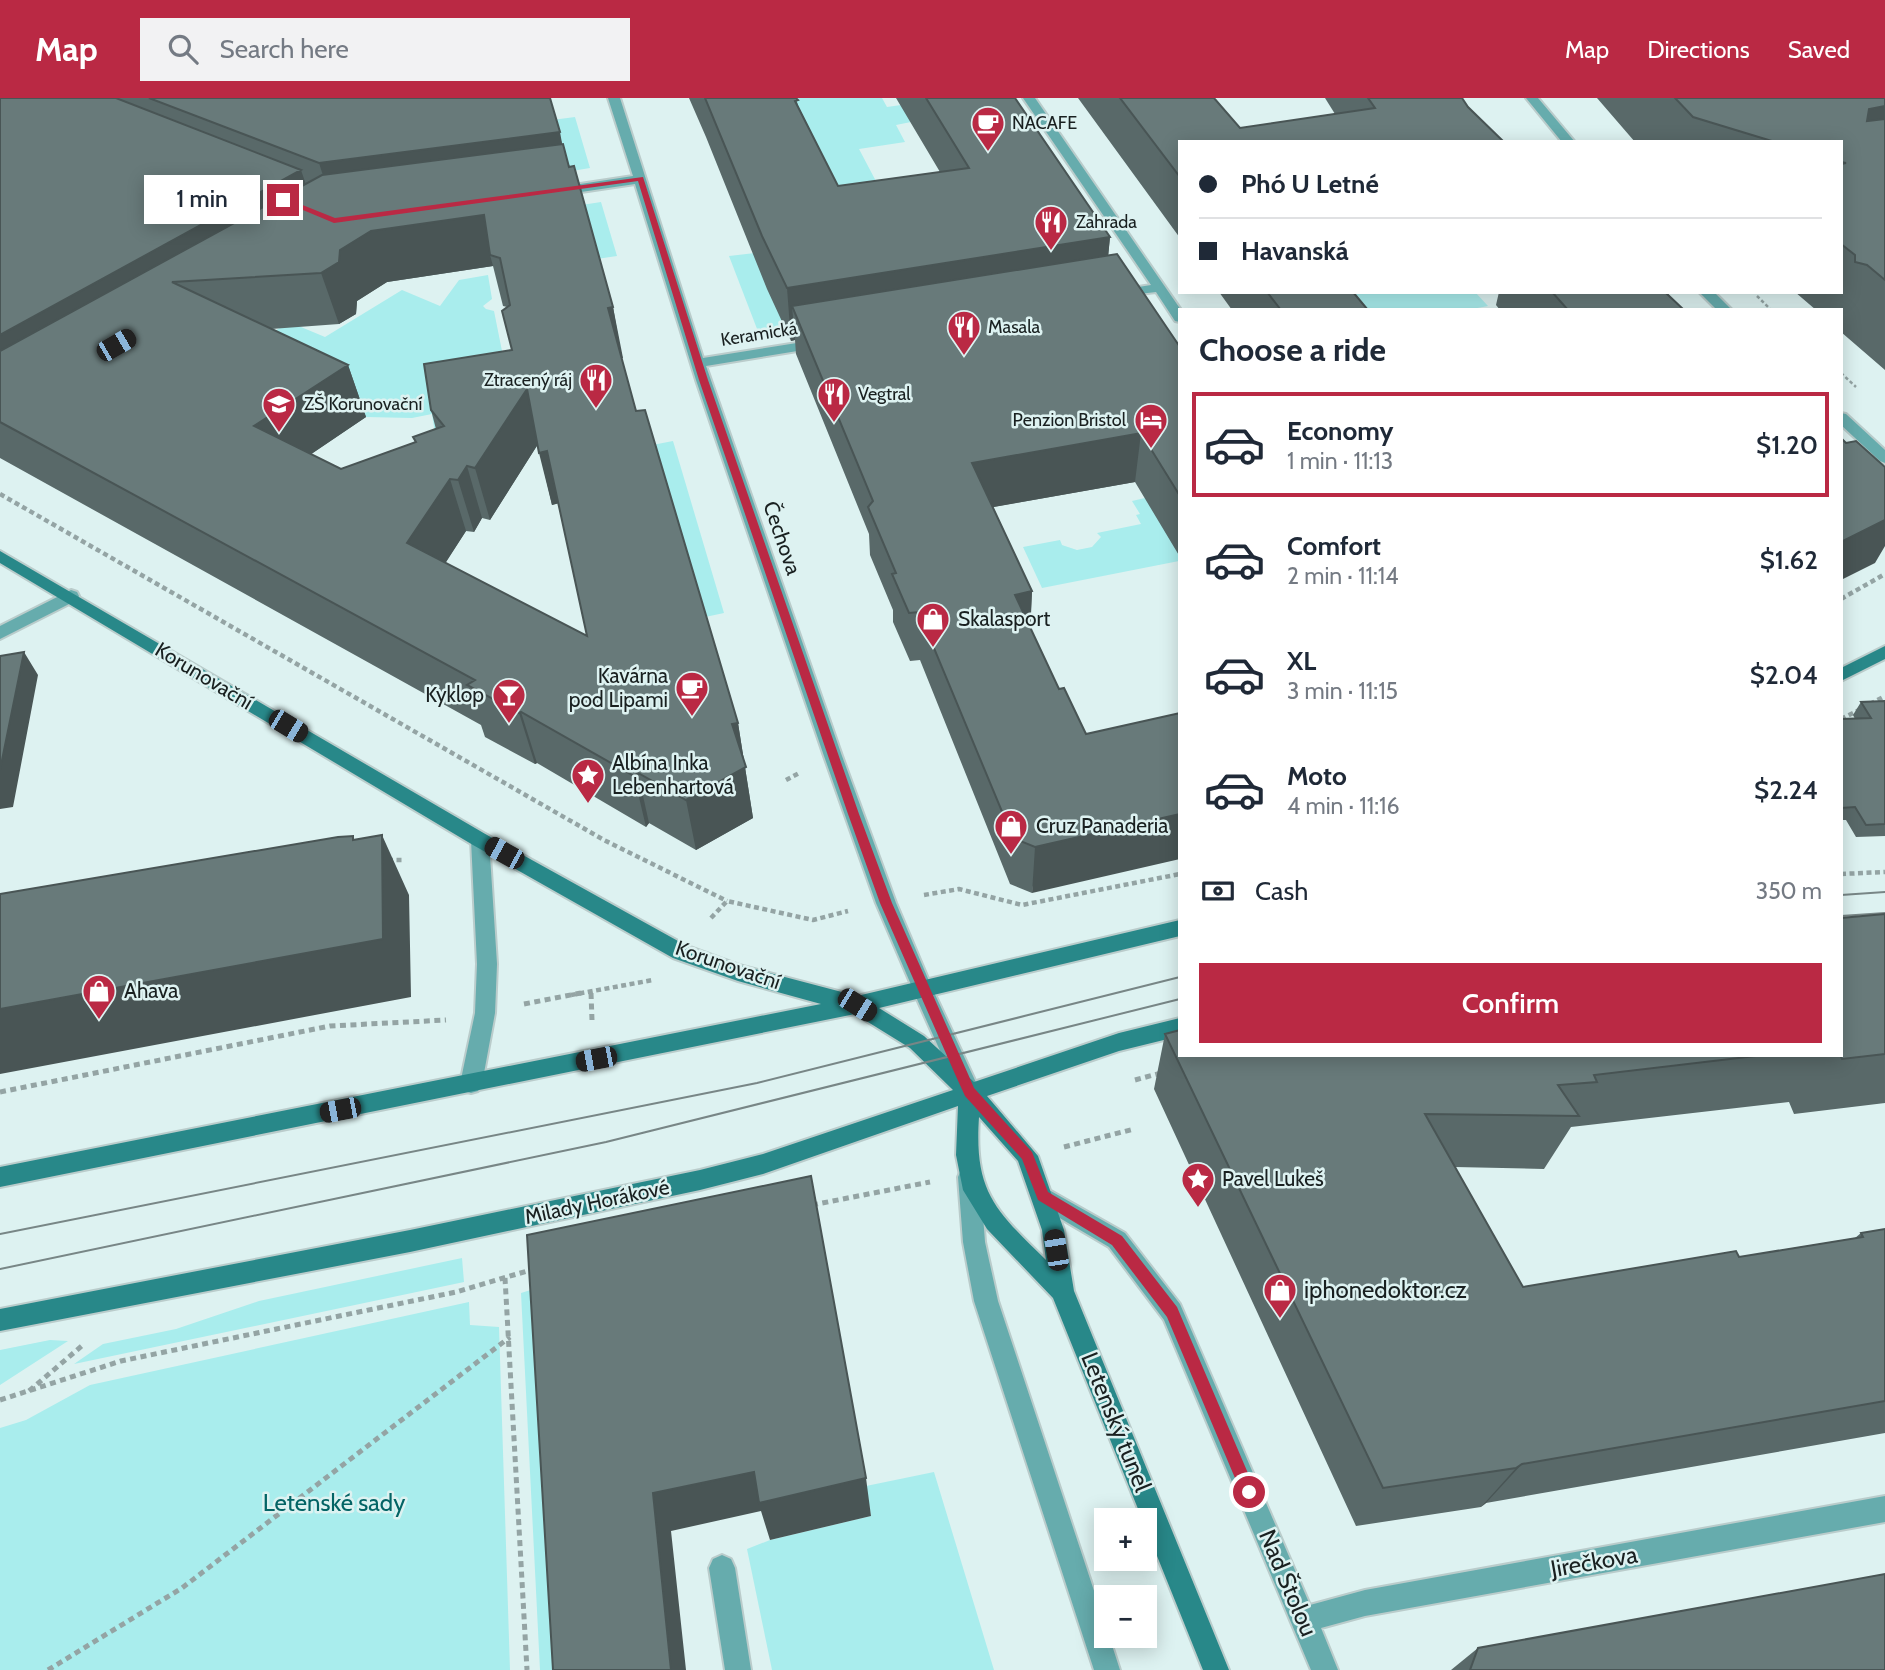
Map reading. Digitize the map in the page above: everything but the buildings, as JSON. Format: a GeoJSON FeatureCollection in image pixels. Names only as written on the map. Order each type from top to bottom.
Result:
{"type":"FeatureCollection","features":[{"type":"Feature","properties":{"kind":"main road","name":"Korunovační"},"geometry":{"type":"LineString","coordinates":[[0,555],[480,840],[680,952],[738,973],[857,1005],[918,1042],[970,1092]]}},
{"type":"Feature","properties":{"kind":"main road"},"geometry":{"type":"LineString","coordinates":[[1843,675],[1885,652]]}},
{"type":"Feature","properties":{"kind":"main road"},"geometry":{"type":"LineString","coordinates":[[0,1177],[857,1005],[1178,928]]}},
{"type":"Feature","properties":{"kind":"main road","name":"Milady Horákové"},"geometry":{"type":"LineString","coordinates":[[0,1320],[410,1241],[700,1180],[763,1164],[1119,1042],[1178,1027]]}},
{"type":"Feature","properties":{"kind":"main road","name":"Letenský tunel"},"geometry":{"type":"LineString","coordinates":[[970,1092],[1027,1156],[1053,1230],[1062,1291],[1216,1670]]}},
{"type":"Feature","properties":{"kind":"main road","name":"Letenský tunel"},"geometry":{"type":"LineString","coordinates":[[970,1092],[968,1172],[989,1213],[1009,1238],[1062,1291]]}},
{"type":"Feature","properties":{"kind":"street","name":"Čechova"},"geometry":{"type":"LineString","coordinates":[[614,98],[699,363],[858,827],[886,903],[970,1092]]}},
{"type":"Feature","properties":{"kind":"street"},"geometry":{"type":"LineString","coordinates":[[1029,98],[1178,315]]}},
{"type":"Feature","properties":{"kind":"street"},"geometry":{"type":"LineString","coordinates":[[1532,98],[1567,140]]}},
{"type":"Feature","properties":{"kind":"street"},"geometry":{"type":"LineString","coordinates":[[534,194],[640,179]]}},
{"type":"Feature","properties":{"kind":"street"},"geometry":{"type":"LineString","coordinates":[[1107,296],[1157,288]]}},
{"type":"Feature","properties":{"kind":"street"},"geometry":{"type":"LineString","coordinates":[[1708,294],[1723,308]]}},
{"type":"Feature","properties":{"kind":"street","name":"Keramická"},"geometry":{"type":"LineString","coordinates":[[699,363],[838,341]]}},
{"type":"Feature","properties":{"kind":"street"},"geometry":{"type":"LineString","coordinates":[[1843,419],[1885,458]]}},
{"type":"Feature","properties":{"kind":"street"},"geometry":{"type":"LineString","coordinates":[[0,633],[71,596]]}},
{"type":"Feature","properties":{"kind":"street"},"geometry":{"type":"LineString","coordinates":[[471,1084],[485,1013],[487,964],[480,840]]}},
{"type":"Feature","properties":{"kind":"street"},"geometry":{"type":"LineString","coordinates":[[968,1172],[974,1242],[986,1301],[1107,1670]]}},
{"type":"Feature","properties":{"kind":"street","name":"Nad Štolou"},"geometry":{"type":"LineString","coordinates":[[1042,1196],[1117,1240],[1172,1312],[1325,1670]]}},
{"type":"Feature","properties":{"kind":"street","name":"Jirečkova"},"geometry":{"type":"LineString","coordinates":[[1303,1620],[1365,1603],[1885,1509]]}},
{"type":"Feature","properties":{"kind":"street"},"geometry":{"type":"LineString","coordinates":[[722,1568],[738,1670]]}},
{"type":"Feature","properties":{"kind":"path"},"geometry":{"type":"LineString","coordinates":[[1754,294],[1769,308]]}},
{"type":"Feature","properties":{"kind":"path"},"geometry":{"type":"LineString","coordinates":[[0,494],[604,841],[727,901],[813,920],[853,910]]}},
{"type":"Feature","properties":{"kind":"path"},"geometry":{"type":"LineString","coordinates":[[1843,597],[1885,575]]}},
{"type":"Feature","properties":{"kind":"path"},"geometry":{"type":"LineString","coordinates":[[1843,718],[1885,696]]}},
{"type":"Feature","properties":{"kind":"path"},"geometry":{"type":"LineString","coordinates":[[382,859],[405,860]]}},
{"type":"Feature","properties":{"kind":"path"},"geometry":{"type":"LineString","coordinates":[[1843,874],[1885,872]]}},
{"type":"Feature","properties":{"kind":"path"},"geometry":{"type":"LineString","coordinates":[[921,896],[959,889],[1022,905],[1178,874]]}},
{"type":"Feature","properties":{"kind":"path"},"geometry":{"type":"LineString","coordinates":[[711,918],[727,901]]}},
{"type":"Feature","properties":{"kind":"path"},"geometry":{"type":"LineString","coordinates":[[520,1005],[653,980]]}},
{"type":"Feature","properties":{"kind":"path"},"geometry":{"type":"LineString","coordinates":[[591,993],[593,1031]]}},
{"type":"Feature","properties":{"kind":"path"},"geometry":{"type":"LineString","coordinates":[[0,1091],[330,1026],[453,1018]]}},
{"type":"Feature","properties":{"kind":"path"},"geometry":{"type":"LineString","coordinates":[[1135,1080],[1172,1071]]}},
{"type":"Feature","properties":{"kind":"path"},"geometry":{"type":"LineString","coordinates":[[1027,1156],[1134,1129]]}},
{"type":"Feature","properties":{"kind":"path"},"geometry":{"type":"LineString","coordinates":[[802,1207],[878,1194],[968,1172]]}},
{"type":"Feature","properties":{"kind":"path"},"geometry":{"type":"LineString","coordinates":[[0,1400],[121,1361],[456,1292],[543,1266]]}},
{"type":"Feature","properties":{"kind":"path"},"geometry":{"type":"LineString","coordinates":[[505,1278],[527,1670]]}},
{"type":"Feature","properties":{"kind":"path"},"geometry":{"type":"LineString","coordinates":[[48,1670],[182,1588],[510,1337]]}},
{"type":"Feature","properties":{"kind":"green space"},"geometry":{"type":"Polygon","coordinates":[[[792,98],[882,98],[887,107],[901,105],[911,122],[896,125],[905,142],[859,149],[878,185],[860,236],[792,98]]]}},
{"type":"Feature","properties":{"kind":"green space"},"geometry":{"type":"Polygon","coordinates":[[[575,117],[590,168],[566,172],[552,120],[575,117]]]}},
{"type":"Feature","properties":{"kind":"green space"},"geometry":{"type":"Polygon","coordinates":[[[601,202],[617,256],[590,260],[575,206],[601,202]]]}},
{"type":"Feature","properties":{"kind":"green space"},"geometry":{"type":"Polygon","coordinates":[[[755,253],[902,310],[759,334],[729,256],[755,253]]]}},
{"type":"Feature","properties":{"kind":"green space"},"geometry":{"type":"Polygon","coordinates":[[[488,275],[492,299],[483,306],[494,311],[504,361],[438,452],[432,414],[412,418],[366,417],[237,354],[288,337],[275,331],[289,322],[325,337],[402,290],[440,306],[459,280],[488,275]]]}},
{"type":"Feature","properties":{"kind":"green space"},"geometry":{"type":"Polygon","coordinates":[[[1318,294],[1477,294],[1488,306],[1478,308],[1329,308],[1318,294]]]}},
{"type":"Feature","properties":{"kind":"green space"},"geometry":{"type":"Polygon","coordinates":[[[673,441],[724,613],[691,620],[642,447],[673,441]]]}},
{"type":"Feature","properties":{"kind":"green space"},"geometry":{"type":"Polygon","coordinates":[[[1145,498],[1178,545],[1178,561],[1042,588],[1023,547],[1060,540],[1062,545],[1077,550],[1092,547],[1101,537],[1097,533],[1141,524],[1136,515],[1140,514],[1132,501],[1145,498]]]}},
{"type":"Feature","properties":{"kind":"green space"},"geometry":{"type":"Polygon","coordinates":[[[462,1258],[464,1282],[74,1364],[103,1344],[176,1329],[259,1301],[462,1258]]]}},
{"type":"Feature","properties":{"kind":"green space"},"geometry":{"type":"Polygon","coordinates":[[[550,1284],[577,1670],[540,1670],[521,1293],[550,1284]]]}},
{"type":"Feature","properties":{"kind":"green space","name":"Letenské sady"},"geometry":{"type":"Polygon","coordinates":[[[469,1302],[470,1325],[499,1327],[510,1670],[0,1670],[0,1428],[26,1420],[90,1385],[469,1302]]]}},
{"type":"Feature","properties":{"kind":"green space"},"geometry":{"type":"Polygon","coordinates":[[[50,1340],[68,1341],[0,1385],[0,1350],[50,1340]]]}},
{"type":"Feature","properties":{"kind":"green space"},"geometry":{"type":"Polygon","coordinates":[[[934,1472],[994,1670],[772,1670],[747,1549],[770,1540],[871,1516],[866,1486],[934,1472]]]}},
{"type":"Feature","properties":{"kind":"tram line"},"geometry":{"type":"LineString","coordinates":[[1843,895],[1885,892]]}},
{"type":"Feature","properties":{"kind":"tram line"},"geometry":{"type":"LineString","coordinates":[[1843,916],[1885,913]]}},
{"type":"Feature","properties":{"kind":"tram line"},"geometry":{"type":"LineString","coordinates":[[0,1234],[757,1083],[1178,978]]}},
{"type":"Feature","properties":{"kind":"tram line"},"geometry":{"type":"LineString","coordinates":[[0,1269],[606,1142],[1178,999]]}},
{"type":"Feature","properties":{"kind":"place","name":"NACAFE"},"geometry":{"type":"Point","coordinates":[988,153]}},
{"type":"Feature","properties":{"kind":"place","name":"Zahrada"},"geometry":{"type":"Point","coordinates":[1051,252]}},
{"type":"Feature","properties":{"kind":"place","name":"Masala"},"geometry":{"type":"Point","coordinates":[964,357]}},
{"type":"Feature","properties":{"kind":"place","name":"Ztracený ráj"},"geometry":{"type":"Point","coordinates":[596,410]}},
{"type":"Feature","properties":{"kind":"place","name":"Vegtral"},"geometry":{"type":"Point","coordinates":[834,424]}},
{"type":"Feature","properties":{"kind":"place","name":"ZŠ Korunovační"},"geometry":{"type":"Point","coordinates":[279,434]}},
{"type":"Feature","properties":{"kind":"place","name":"Penzion Bristol"},"geometry":{"type":"Point","coordinates":[1151,450]}},
{"type":"Feature","properties":{"kind":"place","name":"Skalasport"},"geometry":{"type":"Point","coordinates":[933,649]}},
{"type":"Feature","properties":{"kind":"place","name":"Kavárna pod Lipami"},"geometry":{"type":"Point","coordinates":[692,718]}},
{"type":"Feature","properties":{"kind":"place","name":"Kyklop"},"geometry":{"type":"Point","coordinates":[509,725]}},
{"type":"Feature","properties":{"kind":"place","name":"Albína Inka Lebenhartová"},"geometry":{"type":"Point","coordinates":[588,805]}},
{"type":"Feature","properties":{"kind":"place","name":"Cruz Panaderia"},"geometry":{"type":"Point","coordinates":[1011,856]}},
{"type":"Feature","properties":{"kind":"place","name":"Ahava"},"geometry":{"type":"Point","coordinates":[99,1021]}},
{"type":"Feature","properties":{"kind":"place","name":"Pavel Lukeš"},"geometry":{"type":"Point","coordinates":[1198,1209]}},
{"type":"Feature","properties":{"kind":"place","name":"iphonedoktor.cz"},"geometry":{"type":"Point","coordinates":[1280,1320]}},
{"type":"Feature","properties":{"kind":"route"},"geometry":{"type":"LineString","coordinates":[[283,200],[334,220],[640,179],[703,380],[886,903],[970,1092],[1027,1156],[1042,1196],[1117,1240],[1172,1312],[1249,1492]]}}]}
